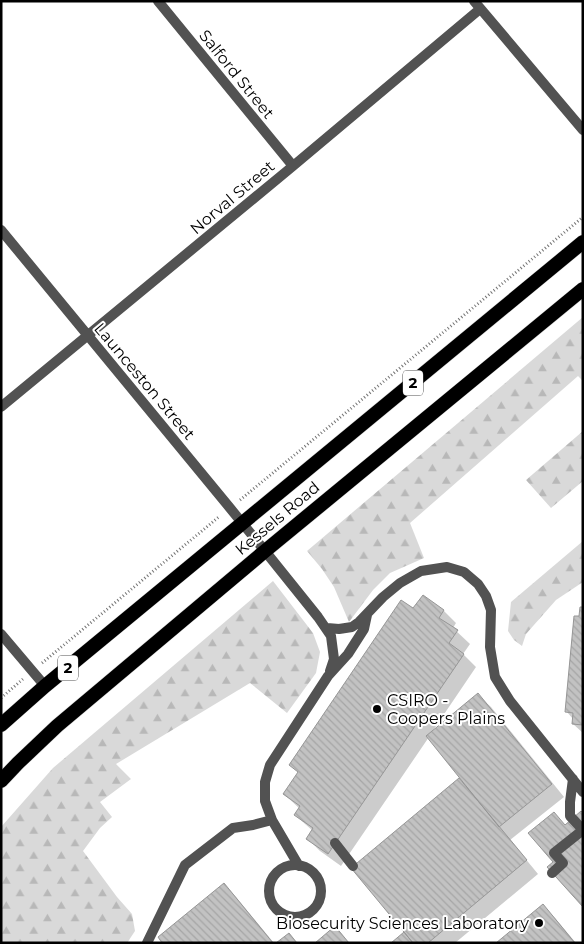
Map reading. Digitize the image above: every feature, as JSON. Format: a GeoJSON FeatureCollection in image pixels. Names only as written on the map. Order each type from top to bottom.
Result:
{"type":"FeatureCollection","features":[{"type":"Feature","properties":{"kind":"highway","name":"Kessels Road"},"geometry":{"type":"LineString","coordinates":[[1,725],[45,686],[583,242]]}},
{"type":"Feature","properties":{"kind":"highway","name":"Kessels Road"},"geometry":{"type":"LineString","coordinates":[[1,782],[57,726],[265,551],[583,289]]}},
{"type":"Feature","properties":{"kind":"street","name":"Salford Street"},"geometry":{"type":"LineString","coordinates":[[158,1],[293,166]]}},
{"type":"Feature","properties":{"kind":"street","name":"Norval Street"},"geometry":{"type":"LineString","coordinates":[[1,407],[293,166],[477,5]]}},
{"type":"Feature","properties":{"kind":"street"},"geometry":{"type":"LineString","coordinates":[[477,5],[583,130]]}},
{"type":"Feature","properties":{"kind":"street","name":"Launceston Street"},"geometry":{"type":"LineString","coordinates":[[1,230],[326,628]]}},
{"type":"Feature","properties":{"kind":"street"},"geometry":{"type":"LineString","coordinates":[[326,628],[352,627],[367,615],[388,592],[421,571],[447,567],[464,572],[478,584],[486,596],[491,610],[490,647],[495,677],[510,701],[583,792]]}},
{"type":"Feature","properties":{"kind":"street"},"geometry":{"type":"LineString","coordinates":[[299,866],[284,868],[277,873],[272,880],[270,888],[273,904],[278,910],[292,917],[309,913],[316,907],[320,899],[321,890],[315,874],[308,868],[299,866],[272,820],[266,801],[266,782],[270,765],[328,676],[348,654],[364,630],[367,615]]}},
{"type":"Feature","properties":{"kind":"street"},"geometry":{"type":"LineString","coordinates":[[326,628],[331,636],[334,659],[328,676]]}},
{"type":"Feature","properties":{"kind":"street"},"geometry":{"type":"LineString","coordinates":[[1,634],[45,686]]}},
{"type":"Feature","properties":{"kind":"street"},"geometry":{"type":"LineString","coordinates":[[552,873],[563,863],[554,853],[583,830],[570,816],[573,779]]}},
{"type":"Feature","properties":{"kind":"street"},"geometry":{"type":"LineString","coordinates":[[147,943],[185,865],[234,828],[272,820]]}},
{"type":"Feature","properties":{"kind":"street"},"geometry":{"type":"LineString","coordinates":[[336,843],[353,866]]}},
{"type":"Feature","properties":{"kind":"path"},"geometry":{"type":"LineString","coordinates":[[243,497],[583,217]]}},
{"type":"Feature","properties":{"kind":"path"},"geometry":{"type":"LineString","coordinates":[[1,698],[217,518]]}},
{"type":"Feature","properties":{"kind":"green space"},"geometry":{"type":"Polygon","coordinates":[[[583,317],[583,381],[578,376],[410,523],[424,558],[390,573],[373,590],[349,622],[334,587],[307,551],[583,317]]]}},
{"type":"Feature","properties":{"kind":"green space"},"geometry":{"type":"Polygon","coordinates":[[[583,431],[583,481],[551,508],[526,480],[583,431]]]}},
{"type":"Feature","properties":{"kind":"green space"},"geometry":{"type":"Polygon","coordinates":[[[583,541],[583,582],[556,600],[526,634],[522,646],[514,640],[508,631],[511,602],[583,541]]]}},
{"type":"Feature","properties":{"kind":"green space"},"geometry":{"type":"Polygon","coordinates":[[[273,581],[313,633],[320,652],[316,673],[287,713],[250,683],[116,764],[131,779],[100,802],[112,817],[100,828],[83,851],[132,914],[135,931],[127,943],[1,943],[1,827],[53,768],[273,581]]]}},
{"type":"Feature","properties":{"kind":"building","name":"CSIRO - Coopers Plains"},"geometry":{"type":"Polygon","coordinates":[[[423,595],[444,610],[439,618],[458,630],[449,643],[464,654],[328,854],[306,839],[313,828],[294,815],[300,806],[283,794],[298,772],[289,765],[401,600],[413,608],[423,595]]]}},
{"type":"Feature","properties":{"kind":"building"},"geometry":{"type":"Polygon","coordinates":[[[580,607],[583,607],[583,725],[572,724],[573,713],[565,712],[574,616],[579,616],[580,607]]]}},
{"type":"Feature","properties":{"kind":"building"},"geometry":{"type":"Polygon","coordinates":[[[478,693],[552,784],[499,827],[426,736],[478,693]]]}},
{"type":"Feature","properties":{"kind":"building"},"geometry":{"type":"Polygon","coordinates":[[[459,778],[527,860],[428,943],[413,943],[351,868],[459,778]]]}},
{"type":"Feature","properties":{"kind":"building"},"geometry":{"type":"Polygon","coordinates":[[[581,811],[583,813],[583,907],[547,867],[553,862],[528,833],[554,812],[565,825],[581,811]]]}},
{"type":"Feature","properties":{"kind":"building"},"geometry":{"type":"Polygon","coordinates":[[[224,883],[273,943],[162,943],[158,937],[224,883]]]}},
{"type":"Feature","properties":{"kind":"building","name":"Biosecurity Sciences Laboratory"},"geometry":{"type":"Polygon","coordinates":[[[543,904],[575,943],[496,943],[543,904]]]}},
{"type":"Feature","properties":{"kind":"building"},"geometry":{"type":"Polygon","coordinates":[[[335,926],[349,943],[315,943],[335,926]]]}},
{"type":"Feature","properties":{"kind":"building"},"geometry":{"type":"Polygon","coordinates":[[[404,932],[413,943],[391,943],[404,932]]]}},
{"type":"Feature","properties":{"kind":"building"},"geometry":{"type":"Polygon","coordinates":[[[289,933],[297,943],[276,943],[289,933]]]}},
{"type":"Feature","properties":{"kind":"place","name":"CSIRO - Coopers Plains"},"geometry":{"type":"Point","coordinates":[377,709]}},
{"type":"Feature","properties":{"kind":"place","name":"Biosecurity Sciences Laboratory"},"geometry":{"type":"Point","coordinates":[539,923]}}]}
